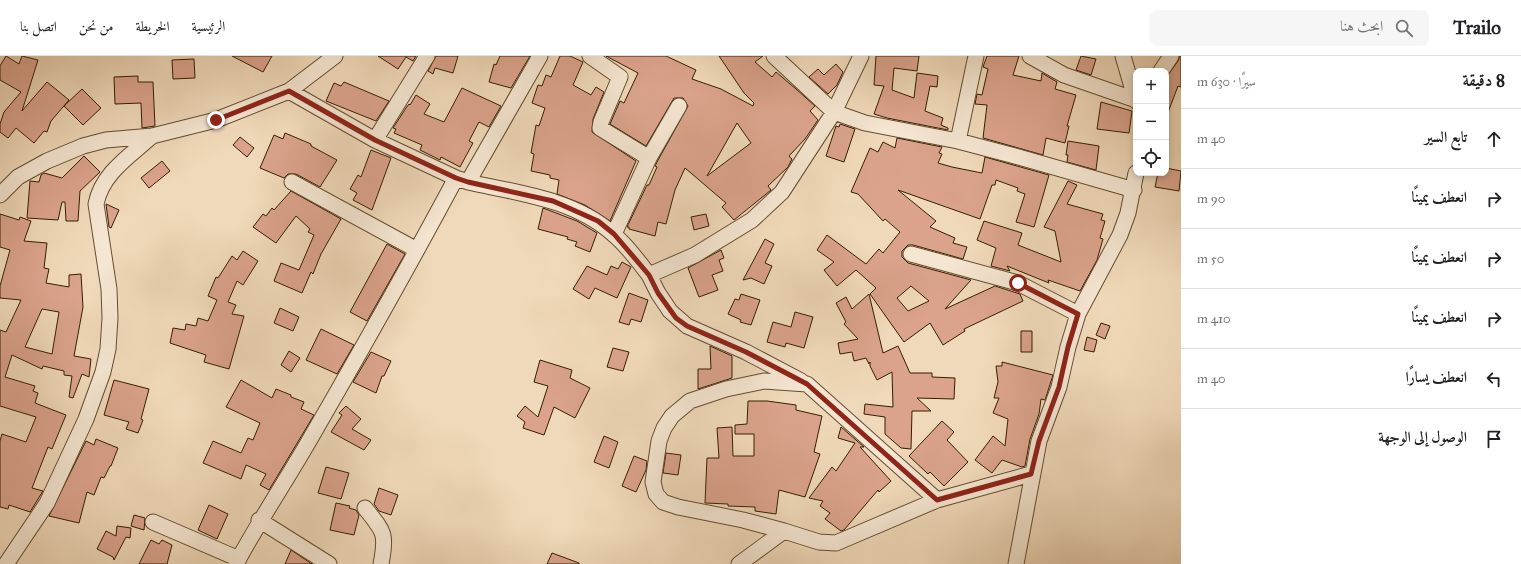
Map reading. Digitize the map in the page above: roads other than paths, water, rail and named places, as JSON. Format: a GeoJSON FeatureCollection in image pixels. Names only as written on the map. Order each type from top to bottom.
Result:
{"type":"FeatureCollection","features":[{"type":"Feature","properties":{"kind":"street"},"geometry":{"type":"LineString","coordinates":[[0,195],[24,174],[47,161],[83,146],[106,140],[152,136],[216,120],[289,91],[335,56]]}},
{"type":"Feature","properties":{"kind":"street"},"geometry":{"type":"LineString","coordinates":[[375,140],[427,56]]}},
{"type":"Feature","properties":{"kind":"street"},"geometry":{"type":"LineString","coordinates":[[153,522],[237,562],[260,520],[313,435],[417,250],[540,56]]}},
{"type":"Feature","properties":{"kind":"street"},"geometry":{"type":"LineString","coordinates":[[590,56],[620,77],[601,122],[600,128],[649,158]]}},
{"type":"Feature","properties":{"kind":"street"},"geometry":{"type":"LineString","coordinates":[[774,56],[834,112],[865,123],[958,141],[1134,190]]}},
{"type":"Feature","properties":{"kind":"street"},"geometry":{"type":"LineString","coordinates":[[649,275],[696,255],[752,220],[767,208],[782,192],[834,112],[861,56]]}},
{"type":"Feature","properties":{"kind":"street"},"geometry":{"type":"LineString","coordinates":[[958,141],[976,56]]}},
{"type":"Feature","properties":{"kind":"street"},"geometry":{"type":"LineString","coordinates":[[1030,56],[1064,75],[1133,99]]}},
{"type":"Feature","properties":{"kind":"street"},"geometry":{"type":"LineString","coordinates":[[1123,56],[1133,90]]}},
{"type":"Feature","properties":{"kind":"street"},"geometry":{"type":"LineString","coordinates":[[1163,68],[1171,56]]}},
{"type":"Feature","properties":{"kind":"street"},"geometry":{"type":"LineString","coordinates":[[289,91],[375,140],[462,180],[553,201],[598,221],[614,234],[649,275],[658,293],[670,311],[687,326],[746,352],[807,384],[937,500]]}},
{"type":"Feature","properties":{"kind":"street"},"geometry":{"type":"LineString","coordinates":[[614,234],[649,158],[679,106]]}},
{"type":"Feature","properties":{"kind":"street"},"geometry":{"type":"LineString","coordinates":[[6,564],[47,503],[86,419],[103,372],[108,349],[110,318],[109,289],[96,204],[98,191],[110,173],[152,136]]}},
{"type":"Feature","properties":{"kind":"street"},"geometry":{"type":"LineString","coordinates":[[1016,564],[1031,474],[1039,441],[1061,380],[1068,347],[1078,314],[1120,235],[1134,190],[1136,176]]}},
{"type":"Feature","properties":{"kind":"street"},"geometry":{"type":"LineString","coordinates":[[292,182],[417,250]]}},
{"type":"Feature","properties":{"kind":"street"},"geometry":{"type":"LineString","coordinates":[[911,254],[1018,283],[1078,314]]}},
{"type":"Feature","properties":{"kind":"street"},"geometry":{"type":"LineString","coordinates":[[807,384],[764,381],[726,389],[690,401],[672,416],[664,428],[659,441],[653,482],[656,494],[663,502],[678,507],[743,520],[819,542],[836,543],[937,500],[1031,474]]}},
{"type":"Feature","properties":{"kind":"street"},"geometry":{"type":"LineString","coordinates":[[365,508],[382,529],[384,536],[381,564]]}},
{"type":"Feature","properties":{"kind":"street"},"geometry":{"type":"LineString","coordinates":[[260,520],[329,564]]}},
{"type":"Feature","properties":{"kind":"street"},"geometry":{"type":"LineString","coordinates":[[739,564],[784,531]]}}]}
